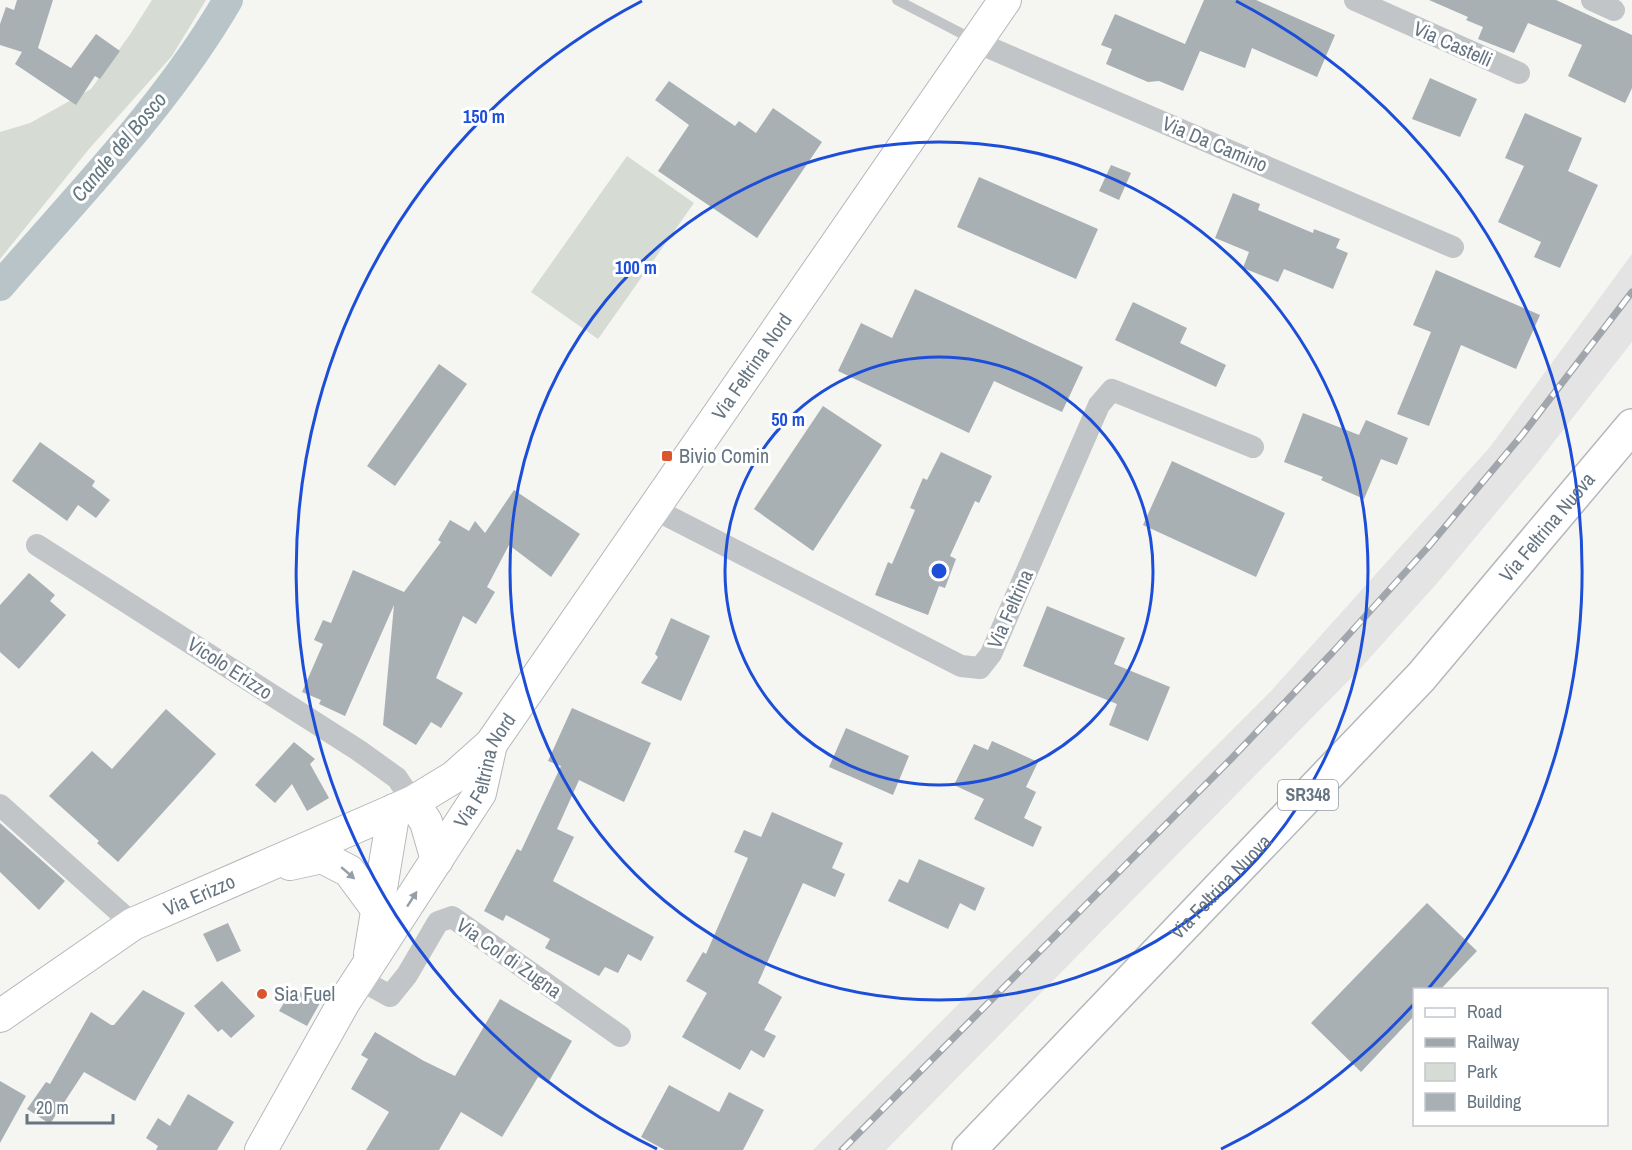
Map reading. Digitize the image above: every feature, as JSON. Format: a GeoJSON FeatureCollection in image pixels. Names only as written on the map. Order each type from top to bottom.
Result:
{"type":"FeatureCollection","features":[{"type":"Feature","properties":{"kind":"main road","name":"Via Feltrina Nord"},"geometry":{"type":"LineString","coordinates":[[263,1149],[364,972],[480,793],[491,744],[1005,0]]}},
{"type":"Feature","properties":{"kind":"main road","name":"Via Feltrina Nuova"},"geometry":{"type":"LineString","coordinates":[[969,1150],[1421,677],[1632,426]]}},
{"type":"Feature","properties":{"kind":"main road","name":"Via Erizzo"},"geometry":{"type":"LineString","coordinates":[[0,1016],[133,924],[404,806],[454,777],[491,744]]}},
{"type":"Feature","properties":{"kind":"main road","name":"Via Feltrina Nord"},"geometry":{"type":"LineString","coordinates":[[364,972],[377,909],[404,806],[426,822],[437,860]]}},
{"type":"Feature","properties":{"kind":"main road"},"geometry":{"type":"LineString","coordinates":[[254,871],[322,857],[349,871],[377,909]]}},
{"type":"Feature","properties":{"kind":"street","name":"Via Castelli"},"geometry":{"type":"LineString","coordinates":[[1355,0],[1519,73]]}},
{"type":"Feature","properties":{"kind":"street"},"geometry":{"type":"LineString","coordinates":[[1592,0],[1614,10]]}},
{"type":"Feature","properties":{"kind":"street","name":"Via Da Camino"},"geometry":{"type":"LineString","coordinates":[[976,42],[1453,247]]}},
{"type":"Feature","properties":{"kind":"street","name":"Via Feltrina"},"geometry":{"type":"LineString","coordinates":[[654,509],[961,666],[980,668],[991,654],[1100,405],[1112,390],[1253,447]]}},
{"type":"Feature","properties":{"kind":"street","name":"Vicolo Erizzo"},"geometry":{"type":"LineString","coordinates":[[38,545],[358,750],[397,778],[404,806]]}},
{"type":"Feature","properties":{"kind":"street"},"geometry":{"type":"LineString","coordinates":[[0,805],[133,924]]}},
{"type":"Feature","properties":{"kind":"street","name":"Via Col di Zugna"},"geometry":{"type":"LineString","coordinates":[[364,972],[390,996],[407,975],[438,922],[452,917],[621,1036]]}},
{"type":"Feature","properties":{"kind":"lane"},"geometry":{"type":"LineString","coordinates":[[897,0],[976,42]]}},
{"type":"Feature","properties":{"kind":"shaded area"},"geometry":{"type":"Polygon","coordinates":[[[1632,254],[1632,342],[1535,466],[1439,581],[1358,671],[886,1150],[813,1150],[1271,691],[1490,447],[1632,254]]]}},
{"type":"Feature","properties":{"kind":"green space"},"geometry":{"type":"Polygon","coordinates":[[[152,0],[206,0],[172,56],[89,149],[0,259],[0,132],[30,123],[91,89],[152,0]]]}},
{"type":"Feature","properties":{"kind":"green space"},"geometry":{"type":"Polygon","coordinates":[[[627,156],[694,203],[598,339],[531,292],[627,156]]]}},
{"type":"Feature","properties":{"kind":"building"},"geometry":{"type":"Polygon","coordinates":[[[17,0],[53,0],[38,48],[71,68],[96,34],[120,51],[100,79],[95,76],[76,105],[15,64],[22,52],[0,45],[0,24],[6,7],[14,10],[17,0]]]}},
{"type":"Feature","properties":{"kind":"building"},"geometry":{"type":"Polygon","coordinates":[[[1204,0],[1256,0],[1335,35],[1317,77],[1252,48],[1245,68],[1200,51],[1183,91],[1159,81],[1148,82],[1106,64],[1112,49],[1101,45],[1115,14],[1185,44],[1204,0]]]}},
{"type":"Feature","properties":{"kind":"building"},"geometry":{"type":"Polygon","coordinates":[[[1429,0],[1556,0],[1632,35],[1632,88],[1625,103],[1568,76],[1582,45],[1528,23],[1514,53],[1478,39],[1483,27],[1466,20],[1468,17],[1429,0]]]}},
{"type":"Feature","properties":{"kind":"building"},"geometry":{"type":"Polygon","coordinates":[[[1430,78],[1477,99],[1460,137],[1412,119],[1430,78]]]}},
{"type":"Feature","properties":{"kind":"building"},"geometry":{"type":"Polygon","coordinates":[[[669,81],[735,126],[739,121],[756,133],[773,108],[822,142],[757,238],[658,171],[689,125],[655,100],[669,81]]]}},
{"type":"Feature","properties":{"kind":"building"},"geometry":{"type":"Polygon","coordinates":[[[1525,113],[1582,138],[1568,171],[1598,185],[1560,268],[1534,257],[1541,242],[1498,222],[1524,166],[1505,158],[1525,113]]]}},
{"type":"Feature","properties":{"kind":"building"},"geometry":{"type":"Polygon","coordinates":[[[1111,165],[1131,173],[1119,200],[1099,191],[1111,165]]]}},
{"type":"Feature","properties":{"kind":"building"},"geometry":{"type":"Polygon","coordinates":[[[979,177],[1098,229],[1076,279],[957,227],[979,177]]]}},
{"type":"Feature","properties":{"kind":"building"},"geometry":{"type":"Polygon","coordinates":[[[1233,193],[1260,204],[1258,210],[1313,233],[1314,229],[1340,239],[1336,248],[1348,253],[1333,289],[1284,269],[1278,282],[1243,268],[1249,252],[1215,238],[1233,193]]]}},
{"type":"Feature","properties":{"kind":"building"},"geometry":{"type":"Polygon","coordinates":[[[1436,270],[1540,315],[1516,369],[1461,345],[1429,426],[1397,414],[1431,332],[1413,325],[1436,270]]]}},
{"type":"Feature","properties":{"kind":"building"},"geometry":{"type":"Polygon","coordinates":[[[915,289],[1083,367],[1062,412],[994,381],[969,433],[838,371],[861,323],[892,338],[915,289]]]}},
{"type":"Feature","properties":{"kind":"building"},"geometry":{"type":"Polygon","coordinates":[[[1133,302],[1187,328],[1180,343],[1226,365],[1216,387],[1115,340],[1133,302]]]}},
{"type":"Feature","properties":{"kind":"building"},"geometry":{"type":"Polygon","coordinates":[[[439,364],[467,384],[395,486],[367,466],[439,364]]]}},
{"type":"Feature","properties":{"kind":"building"},"geometry":{"type":"Polygon","coordinates":[[[823,406],[882,445],[813,551],[754,509],[823,406]]]}},
{"type":"Feature","properties":{"kind":"building"},"geometry":{"type":"Polygon","coordinates":[[[1303,413],[1359,435],[1366,420],[1408,438],[1397,465],[1381,459],[1364,499],[1321,480],[1323,477],[1284,462],[1303,413]]]}},
{"type":"Feature","properties":{"kind":"building"},"geometry":{"type":"Polygon","coordinates":[[[40,442],[95,481],[92,486],[110,500],[96,518],[78,505],[67,521],[12,481],[40,442]]]}},
{"type":"Feature","properties":{"kind":"building"},"geometry":{"type":"Polygon","coordinates":[[[941,452],[992,476],[979,503],[975,501],[950,556],[956,559],[945,588],[939,586],[928,615],[875,595],[888,562],[892,564],[915,510],[910,508],[923,478],[927,480],[941,452]]]}},
{"type":"Feature","properties":{"kind":"building"},"geometry":{"type":"Polygon","coordinates":[[[1172,461],[1285,513],[1256,577],[1143,525],[1172,461]]]}},
{"type":"Feature","properties":{"kind":"building"},"geometry":{"type":"Polygon","coordinates":[[[514,490],[580,534],[551,577],[509,545],[487,587],[495,592],[476,624],[463,616],[436,678],[463,693],[441,728],[431,722],[416,745],[383,725],[394,605],[345,716],[319,704],[321,700],[302,692],[323,644],[314,640],[323,620],[331,623],[353,570],[404,592],[441,542],[438,540],[450,520],[469,531],[475,521],[485,533],[514,490]]]}},
{"type":"Feature","properties":{"kind":"building"},"geometry":{"type":"Polygon","coordinates":[[[29,573],[55,595],[50,601],[66,615],[19,669],[0,652],[0,605],[29,573]]]}},
{"type":"Feature","properties":{"kind":"building"},"geometry":{"type":"Polygon","coordinates":[[[1047,606],[1125,638],[1114,664],[1170,687],[1148,741],[1109,725],[1117,704],[1023,666],[1047,606]]]}},
{"type":"Feature","properties":{"kind":"building"},"geometry":{"type":"Polygon","coordinates":[[[671,618],[710,636],[681,701],[641,683],[658,657],[655,654],[671,618]]]}},
{"type":"Feature","properties":{"kind":"building"},"geometry":{"type":"Polygon","coordinates":[[[572,708],[651,743],[624,802],[579,780],[557,829],[574,837],[553,881],[654,937],[641,961],[628,954],[618,973],[605,967],[599,976],[545,948],[550,939],[506,915],[503,921],[484,911],[517,849],[521,851],[561,766],[548,761],[572,708]]]}},
{"type":"Feature","properties":{"kind":"building"},"geometry":{"type":"Polygon","coordinates":[[[166,709],[216,754],[118,862],[97,843],[99,841],[49,796],[92,751],[112,769],[166,709]]]}},
{"type":"Feature","properties":{"kind":"building"},"geometry":{"type":"Polygon","coordinates":[[[846,728],[909,756],[893,795],[829,767],[846,728]]]}},
{"type":"Feature","properties":{"kind":"building"},"geometry":{"type":"Polygon","coordinates":[[[992,741],[1038,762],[1026,787],[1036,792],[1024,818],[1042,827],[1033,847],[974,819],[984,799],[954,785],[974,744],[988,750],[992,741]]]}},
{"type":"Feature","properties":{"kind":"building"},"geometry":{"type":"Polygon","coordinates":[[[294,742],[315,759],[310,764],[329,798],[307,811],[292,784],[275,803],[255,785],[294,742]]]}},
{"type":"Feature","properties":{"kind":"building"},"geometry":{"type":"Polygon","coordinates":[[[772,812],[843,843],[832,868],[845,874],[835,897],[803,883],[758,983],[782,997],[764,1030],[776,1036],[764,1058],[751,1050],[740,1070],[682,1037],[707,993],[686,981],[703,952],[706,954],[748,858],[734,852],[744,830],[761,837],[772,812]]]}},
{"type":"Feature","properties":{"kind":"building"},"geometry":{"type":"Polygon","coordinates":[[[0,823],[65,881],[39,910],[0,872],[0,823]]]}},
{"type":"Feature","properties":{"kind":"building"},"geometry":{"type":"Polygon","coordinates":[[[919,859],[985,888],[975,911],[960,903],[948,929],[888,901],[899,879],[908,883],[919,859]]]}},
{"type":"Feature","properties":{"kind":"building"},"geometry":{"type":"Polygon","coordinates":[[[1427,903],[1477,951],[1442,988],[1413,988],[1413,1017],[1361,1072],[1311,1023],[1427,903]]]}},
{"type":"Feature","properties":{"kind":"building"},"geometry":{"type":"Polygon","coordinates":[[[228,923],[241,951],[217,962],[203,934],[228,923]]]}},
{"type":"Feature","properties":{"kind":"building"},"geometry":{"type":"Polygon","coordinates":[[[222,981],[255,1016],[231,1038],[222,1029],[218,1032],[194,1006],[222,981]]]}},
{"type":"Feature","properties":{"kind":"building"},"geometry":{"type":"Polygon","coordinates":[[[293,988],[320,1003],[307,1026],[279,1011],[293,988]]]}},
{"type":"Feature","properties":{"kind":"building"},"geometry":{"type":"Polygon","coordinates":[[[143,990],[185,1013],[135,1101],[84,1072],[50,1124],[27,1109],[46,1082],[50,1084],[91,1012],[114,1025],[143,990]]]}},
{"type":"Feature","properties":{"kind":"building"},"geometry":{"type":"Polygon","coordinates":[[[500,999],[572,1041],[548,1083],[538,1077],[502,1137],[461,1112],[439,1150],[366,1150],[389,1112],[351,1089],[368,1059],[361,1055],[375,1032],[455,1076],[500,999]]]}},
{"type":"Feature","properties":{"kind":"building"},"geometry":{"type":"Polygon","coordinates":[[[0,1081],[26,1096],[0,1143],[0,1081]]]}},
{"type":"Feature","properties":{"kind":"building"},"geometry":{"type":"Polygon","coordinates":[[[669,1085],[719,1112],[729,1092],[764,1110],[743,1150],[665,1150],[641,1137],[669,1085]]]}},
{"type":"Feature","properties":{"kind":"building"},"geometry":{"type":"Polygon","coordinates":[[[188,1094],[234,1122],[217,1150],[156,1150],[158,1146],[146,1138],[158,1118],[170,1126],[188,1094]]]}},
{"type":"Feature","properties":{"kind":"waterway","name":"Canale del Bosco"},"geometry":{"type":"LineString","coordinates":[[0,286],[150,112],[204,39],[228,0]]}},
{"type":"Feature","properties":{"kind":"railway"},"geometry":{"type":"LineString","coordinates":[[842,1150],[1232,758],[1332,653],[1429,546],[1522,435],[1632,292]]}},
{"type":"Feature","properties":{"kind":"place","name":"Bivio Comin"},"geometry":{"type":"Point","coordinates":[667,456]}},
{"type":"Feature","properties":{"kind":"place","name":"Sia Fuel"},"geometry":{"type":"Point","coordinates":[262,994]}}]}
